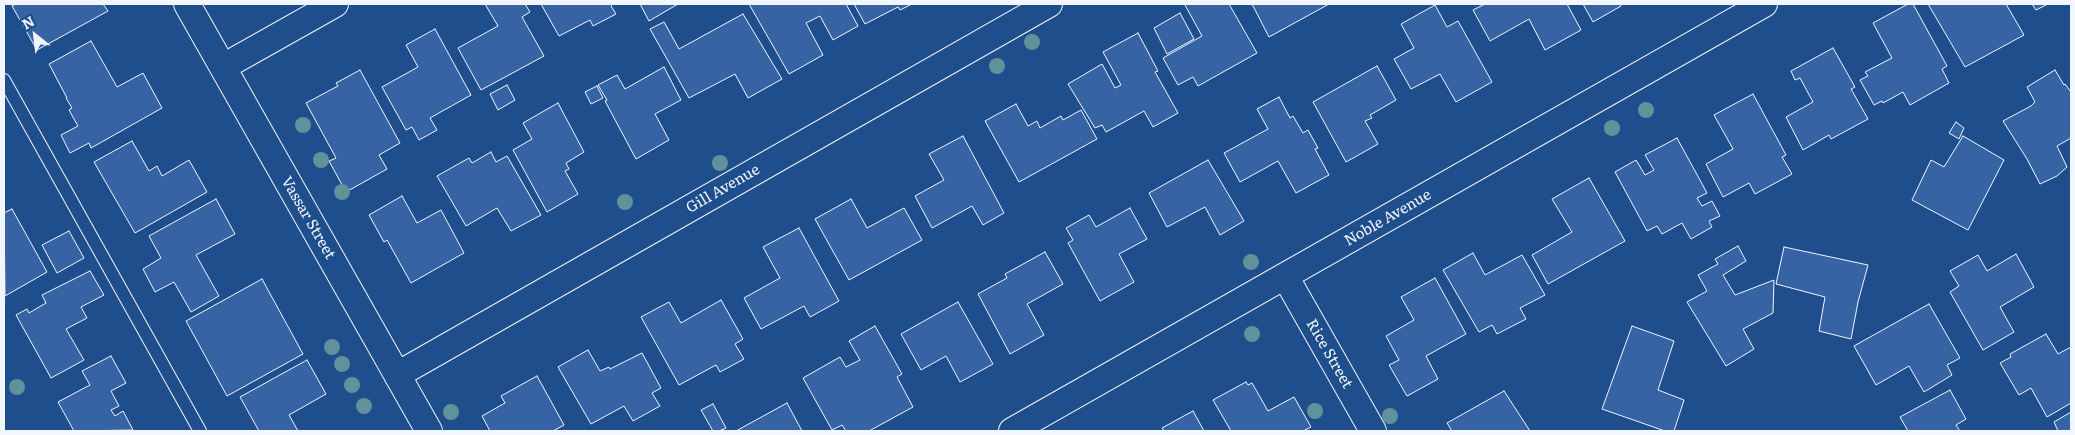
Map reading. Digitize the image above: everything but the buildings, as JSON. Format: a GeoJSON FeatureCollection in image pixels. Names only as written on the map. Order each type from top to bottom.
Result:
{"type":"FeatureCollection","features":[{"type":"Feature","properties":{"kind":"street","name":"Vassar Street"},"geometry":{"type":"LineString","coordinates":[[187,4],[429,431]]}},
{"type":"Feature","properties":{"kind":"street"},"geometry":{"type":"LineString","coordinates":[[223,67],[335,4]]}},
{"type":"Feature","properties":{"kind":"street","name":"Gill Avenue"},"geometry":{"type":"LineString","coordinates":[[397,375],[1049,4]]}},
{"type":"Feature","properties":{"kind":"street","name":"Noble Avenue"},"geometry":{"type":"LineString","coordinates":[[1012,431],[1285,276],[1736,11],[1764,4]]}},
{"type":"Feature","properties":{"kind":"street","name":"Rice Street"},"geometry":{"type":"LineString","coordinates":[[1285,276],[1374,431]]}},
{"type":"Feature","properties":{"kind":"lane"},"geometry":{"type":"LineString","coordinates":[[4,80],[200,431]]}}]}
